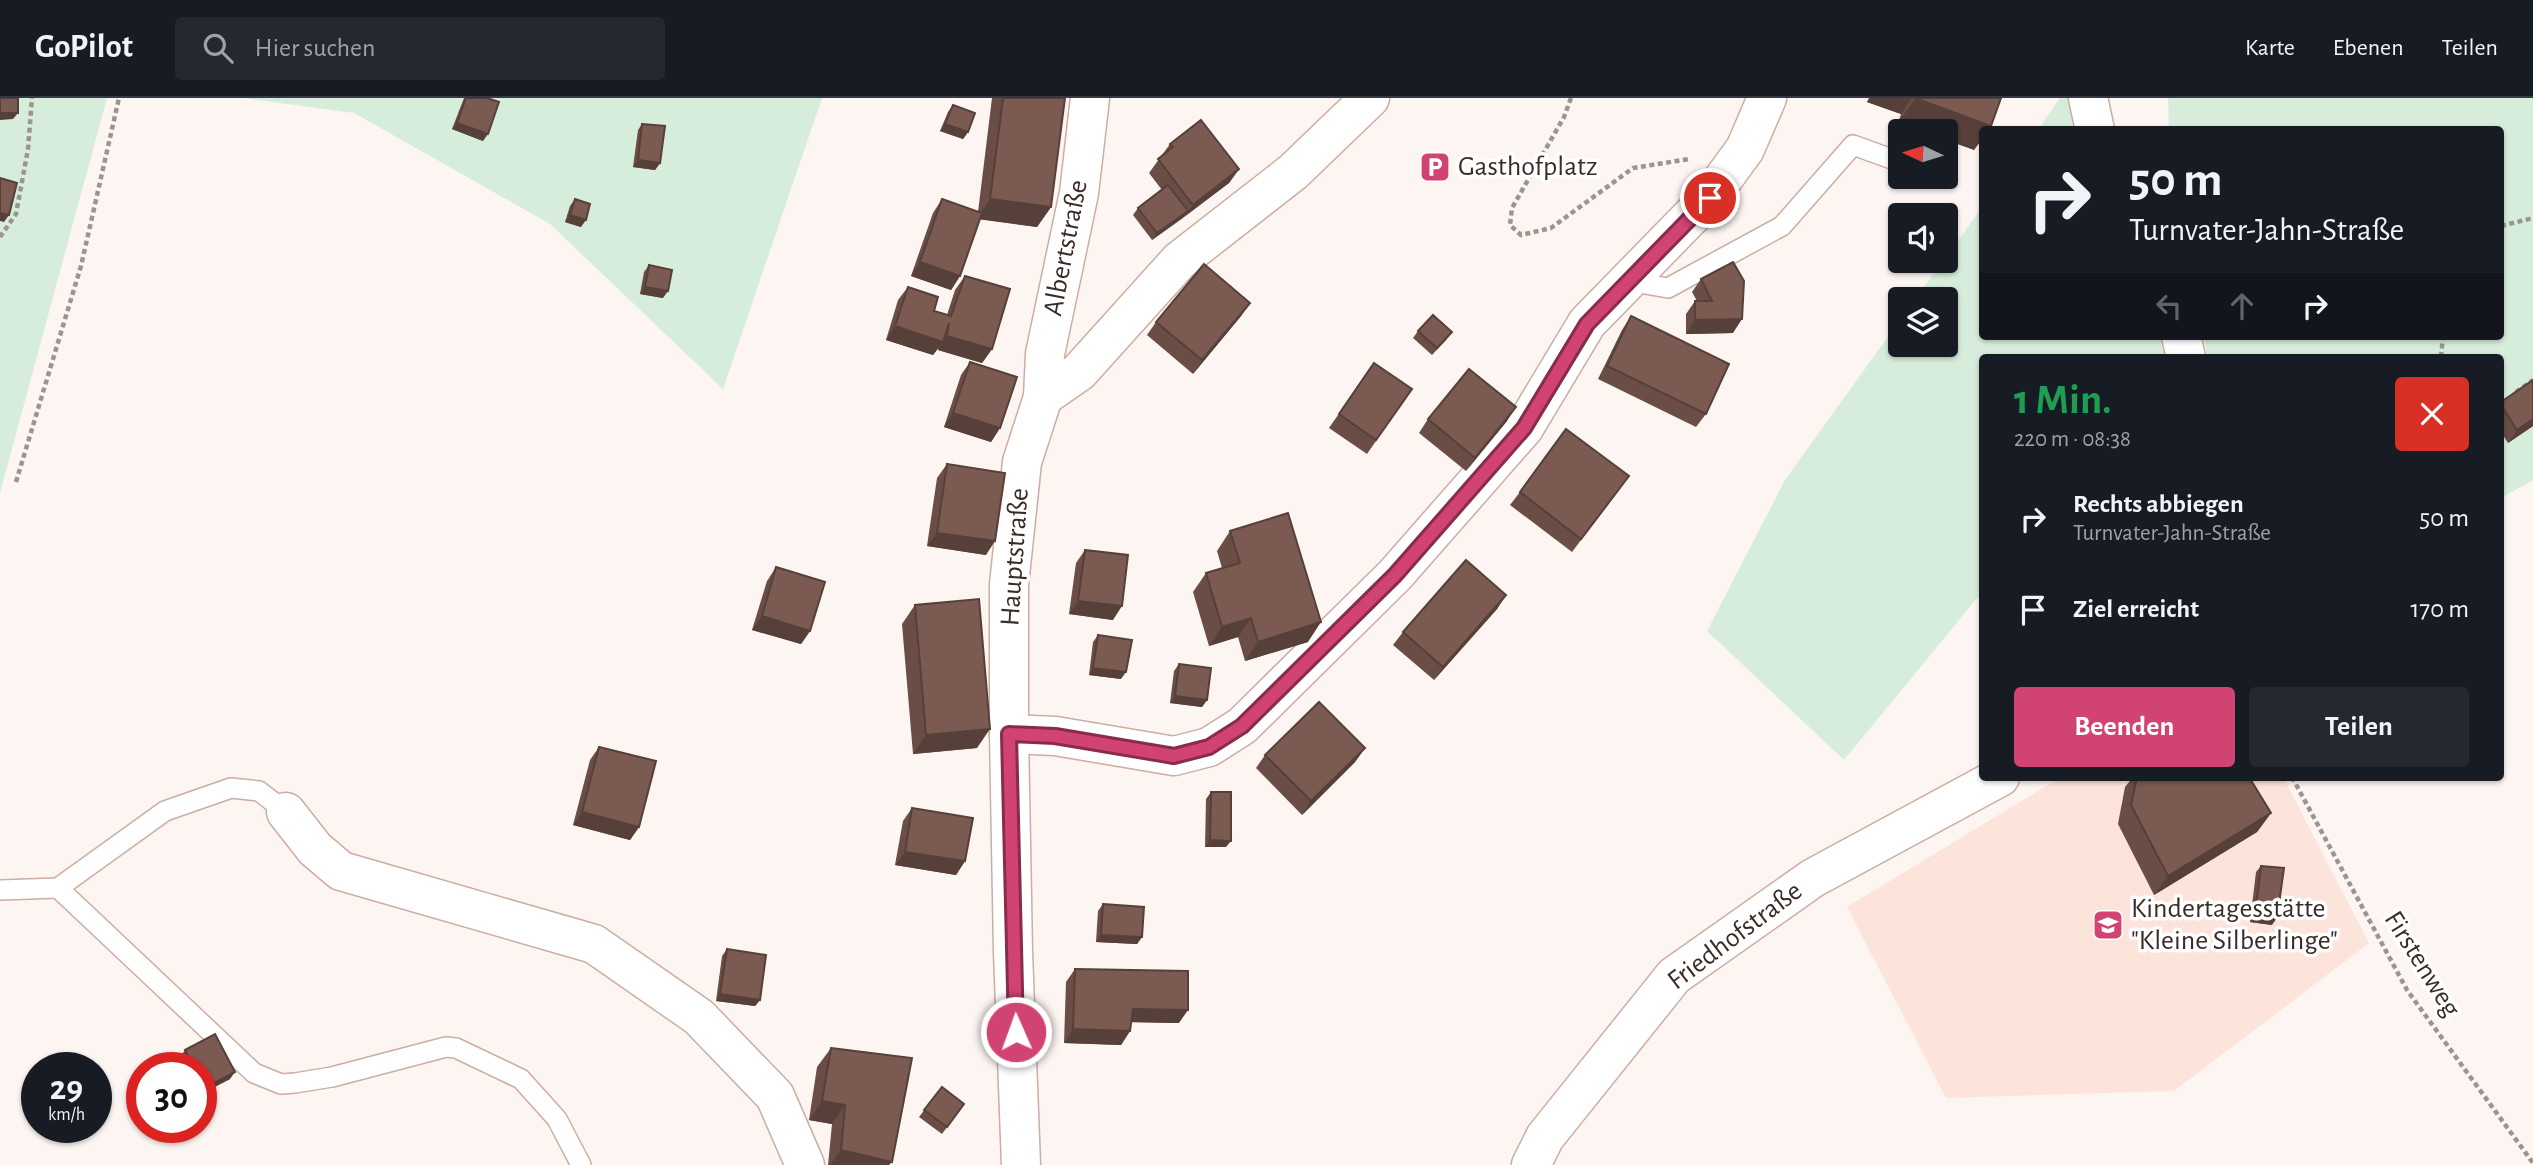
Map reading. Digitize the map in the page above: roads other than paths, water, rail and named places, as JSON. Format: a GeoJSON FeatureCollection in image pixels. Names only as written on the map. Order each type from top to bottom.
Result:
{"type":"FeatureCollection","features":[{"type":"Feature","properties":{"kind":"street","name":"Albertstraße"},"geometry":{"type":"LineString","coordinates":[[1043,397],[1045,354],[1079,193],[1090,98]]}},
{"type":"Feature","properties":{"kind":"street"},"geometry":{"type":"LineString","coordinates":[[1043,397],[1079,372],[1179,261],[1293,172],[1370,98]]}},
{"type":"Feature","properties":{"kind":"street"},"geometry":{"type":"LineString","coordinates":[[1009,734],[1055,736],[1174,756],[1209,747],[1242,726],[1395,575],[1524,428],[1587,324],[1710,198],[1745,149],[1767,98]]}},
{"type":"Feature","properties":{"kind":"street"},"geometry":{"type":"LineString","coordinates":[[2088,98],[2094,126]]}},
{"type":"Feature","properties":{"kind":"street","name":"Hauptstraße"},"geometry":{"type":"LineString","coordinates":[[1021,1165],[1013,952],[1009,585],[1022,462],[1043,397]]}},
{"type":"Feature","properties":{"kind":"street","name":"Friedhofstraße"},"geometry":{"type":"LineString","coordinates":[[1531,1165],[1545,1137],[1674,976],[1813,878],[1993,781]]}},
{"type":"Feature","properties":{"kind":"street"},"geometry":{"type":"LineString","coordinates":[[286,812],[315,849],[341,871],[594,944],[699,1017],[775,1096],[805,1165]]}},
{"type":"Feature","properties":{"kind":"lane"},"geometry":{"type":"LineString","coordinates":[[1629,281],[1668,288],[1782,226],[1853,145],[1888,158]]}},
{"type":"Feature","properties":{"kind":"lane"},"geometry":{"type":"LineString","coordinates":[[0,890],[58,888],[165,811],[231,788],[259,791],[286,812]]}},
{"type":"Feature","properties":{"kind":"lane"},"geometry":{"type":"LineString","coordinates":[[58,888],[254,1073],[281,1084],[295,1083],[332,1077],[446,1047],[456,1048],[521,1079],[557,1119],[581,1165]]}},
{"type":"Feature","properties":{"kind":"place","name":"Gasthofplatz"},"geometry":{"type":"Point","coordinates":[1435,167]}},
{"type":"Feature","properties":{"kind":"place","name":"Kindertagesstätte \"Kleine Silberlinge\""},"geometry":{"type":"Point","coordinates":[2108,925]}}]}
